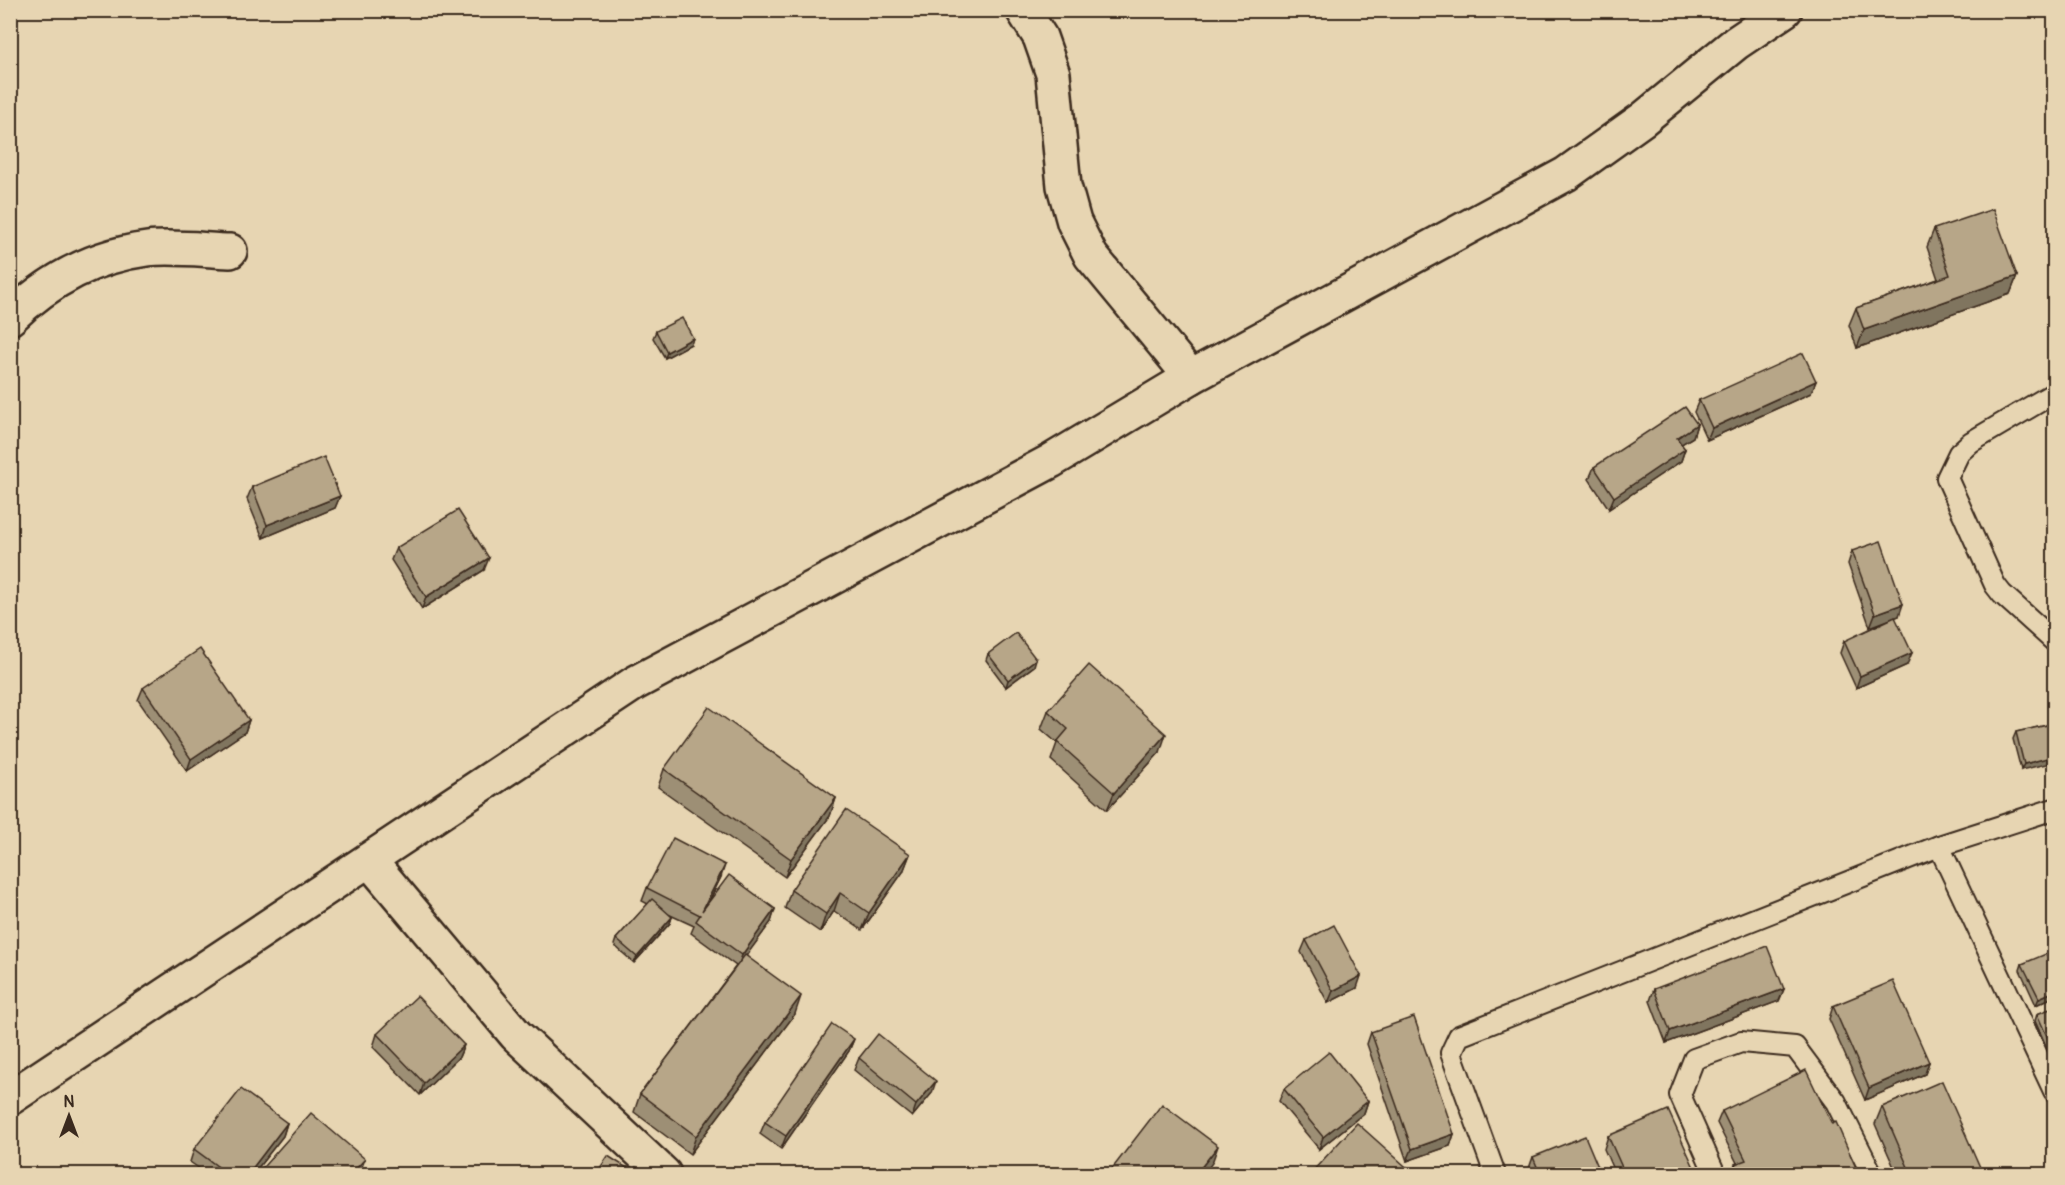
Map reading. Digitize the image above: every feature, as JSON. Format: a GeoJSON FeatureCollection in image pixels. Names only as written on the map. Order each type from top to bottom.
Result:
{"type":"FeatureCollection","features":[{"type":"Feature","properties":{"kind":"street"},"geometry":{"type":"LineString","coordinates":[[1023,10],[1040,37],[1053,74],[1064,186],[1074,222],[1091,256],[1191,377]]}},
{"type":"Feature","properties":{"kind":"street"},"geometry":{"type":"LineString","coordinates":[[10,1098],[635,683],[1051,461],[1191,377],[1566,174],[1643,119],[1736,43],[1785,10]]}},
{"type":"Feature","properties":{"kind":"street"},"geometry":{"type":"LineString","coordinates":[[10,318],[30,299],[84,265],[148,249],[230,250]]}},
{"type":"Feature","properties":{"kind":"street"},"geometry":{"type":"LineString","coordinates":[[369,860],[516,1035],[664,1174]]}},
{"type":"Feature","properties":{"kind":"lane"},"geometry":{"type":"LineString","coordinates":[[2055,393],[1971,442],[1959,453],[1947,478],[1995,585],[2002,594],[2055,641]]}},
{"type":"Feature","properties":{"kind":"lane"},"geometry":{"type":"LineString","coordinates":[[1495,1174],[1451,1053],[1459,1036],[1939,846],[2055,809]]}},
{"type":"Feature","properties":{"kind":"lane"},"geometry":{"type":"LineString","coordinates":[[1939,846],[2055,1092]]}},
{"type":"Feature","properties":{"kind":"lane"},"geometry":{"type":"LineString","coordinates":[[1716,1174],[1680,1095],[1694,1059],[1741,1042],[1795,1047],[1836,1102],[1872,1174]]}},
{"type":"Feature","properties":{"kind":"building"},"geometry":{"type":"Polygon","coordinates":[[[1993,209],[2017,276],[1864,330],[1856,308],[1950,275],[1934,229],[1993,209]]]}},
{"type":"Feature","properties":{"kind":"building"},"geometry":{"type":"Polygon","coordinates":[[[682,318],[693,338],[667,352],[656,331],[682,318]]]}},
{"type":"Feature","properties":{"kind":"building"},"geometry":{"type":"Polygon","coordinates":[[[1803,353],[1816,381],[1712,428],[1699,400],[1803,353]]]}},
{"type":"Feature","properties":{"kind":"building"},"geometry":{"type":"Polygon","coordinates":[[[1685,407],[1697,424],[1677,438],[1685,449],[1614,497],[1594,467],[1685,407]]]}},
{"type":"Feature","properties":{"kind":"building"},"geometry":{"type":"Polygon","coordinates":[[[324,457],[340,496],[267,525],[252,487],[324,457]]]}},
{"type":"Feature","properties":{"kind":"building"},"geometry":{"type":"Polygon","coordinates":[[[458,510],[489,558],[426,597],[396,548],[458,510]]]}},
{"type":"Feature","properties":{"kind":"building"},"geometry":{"type":"Polygon","coordinates":[[[1881,541],[1903,604],[1875,614],[1852,551],[1881,541]]]}},
{"type":"Feature","properties":{"kind":"building"},"geometry":{"type":"Polygon","coordinates":[[[1895,617],[1912,653],[1860,676],[1844,641],[1895,617]]]}},
{"type":"Feature","properties":{"kind":"building"},"geometry":{"type":"Polygon","coordinates":[[[1016,633],[1036,659],[1008,680],[988,654],[1016,633]]]}},
{"type":"Feature","properties":{"kind":"building"},"geometry":{"type":"Polygon","coordinates":[[[200,649],[249,720],[191,759],[143,688],[200,649]]]}},
{"type":"Feature","properties":{"kind":"building"},"geometry":{"type":"Polygon","coordinates":[[[1089,665],[1166,734],[1114,793],[1057,742],[1068,729],[1048,711],[1089,665]]]}},
{"type":"Feature","properties":{"kind":"building"},"geometry":{"type":"Polygon","coordinates":[[[709,707],[836,798],[791,859],[664,769],[709,707]]]}},
{"type":"Feature","properties":{"kind":"building"},"geometry":{"type":"Polygon","coordinates":[[[2052,724],[2055,733],[2055,756],[2024,764],[2016,732],[2052,724]]]}},
{"type":"Feature","properties":{"kind":"building"},"geometry":{"type":"Polygon","coordinates":[[[846,810],[910,854],[869,913],[840,893],[826,914],[791,890],[846,810]]]}},
{"type":"Feature","properties":{"kind":"building"},"geometry":{"type":"Polygon","coordinates":[[[673,838],[725,865],[702,911],[729,875],[775,909],[742,955],[696,921],[700,915],[647,888],[673,838]]]}},
{"type":"Feature","properties":{"kind":"building"},"geometry":{"type":"Polygon","coordinates":[[[652,899],[672,917],[637,957],[616,939],[652,899]]]}},
{"type":"Feature","properties":{"kind":"building"},"geometry":{"type":"Polygon","coordinates":[[[1334,925],[1361,976],[1333,991],[1306,940],[1334,925]]]}},
{"type":"Feature","properties":{"kind":"building"},"geometry":{"type":"Polygon","coordinates":[[[1767,946],[1784,989],[1670,1031],[1654,989],[1767,946]]]}},
{"type":"Feature","properties":{"kind":"building"},"geometry":{"type":"Polygon","coordinates":[[[2046,954],[2055,972],[2055,991],[2039,998],[2022,964],[2046,954]]]}},
{"type":"Feature","properties":{"kind":"building"},"geometry":{"type":"Polygon","coordinates":[[[745,955],[801,996],[696,1136],[640,1094],[745,955]]]}},
{"type":"Feature","properties":{"kind":"building"},"geometry":{"type":"Polygon","coordinates":[[[1893,981],[1929,1062],[1869,1088],[1833,1006],[1893,981]]]}},
{"type":"Feature","properties":{"kind":"building"},"geometry":{"type":"Polygon","coordinates":[[[417,996],[464,1045],[424,1083],[377,1034],[417,996]]]}},
{"type":"Feature","properties":{"kind":"building"},"geometry":{"type":"Polygon","coordinates":[[[2055,1007],[2055,1042],[2050,1043],[2037,1014],[2055,1007]]]}},
{"type":"Feature","properties":{"kind":"building"},"geometry":{"type":"Polygon","coordinates":[[[1414,1017],[1454,1134],[1412,1149],[1371,1032],[1414,1017]]]}},
{"type":"Feature","properties":{"kind":"building"},"geometry":{"type":"Polygon","coordinates":[[[832,1024],[854,1039],[786,1136],[765,1122],[832,1024]]]}},
{"type":"Feature","properties":{"kind":"building"},"geometry":{"type":"Polygon","coordinates":[[[878,1034],[936,1081],[916,1105],[859,1058],[878,1034]]]}},
{"type":"Feature","properties":{"kind":"building"},"geometry":{"type":"Polygon","coordinates":[[[1329,1052],[1368,1101],[1323,1137],[1284,1089],[1329,1052]]]}},
{"type":"Feature","properties":{"kind":"building"},"geometry":{"type":"Polygon","coordinates":[[[1806,1070],[1832,1124],[1836,1122],[1857,1170],[1845,1174],[1739,1174],[1735,1164],[1746,1160],[1722,1111],[1806,1070]]]}},
{"type":"Feature","properties":{"kind":"building"},"geometry":{"type":"Polygon","coordinates":[[[1942,1081],[1983,1174],[1911,1174],[1882,1107],[1942,1081]]]}},
{"type":"Feature","properties":{"kind":"building"},"geometry":{"type":"Polygon","coordinates":[[[241,1089],[287,1123],[248,1174],[228,1174],[194,1149],[241,1089]]]}},
{"type":"Feature","properties":{"kind":"building"},"geometry":{"type":"Polygon","coordinates":[[[1162,1104],[1218,1146],[1196,1174],[1108,1174],[1162,1104]]]}},
{"type":"Feature","properties":{"kind":"building"},"geometry":{"type":"Polygon","coordinates":[[[1668,1110],[1697,1174],[1625,1174],[1608,1136],[1668,1110]]]}},
{"type":"Feature","properties":{"kind":"building"},"geometry":{"type":"Polygon","coordinates":[[[311,1113],[365,1159],[351,1174],[257,1174],[311,1113]]]}},
{"type":"Feature","properties":{"kind":"building"},"geometry":{"type":"Polygon","coordinates":[[[1357,1123],[1414,1174],[1310,1174],[1357,1123]]]}},
{"type":"Feature","properties":{"kind":"building"},"geometry":{"type":"Polygon","coordinates":[[[1585,1136],[1601,1174],[1540,1174],[1533,1157],[1585,1136]]]}},
{"type":"Feature","properties":{"kind":"building"},"geometry":{"type":"Polygon","coordinates":[[[608,1156],[627,1168],[623,1174],[596,1174],[608,1156]]]}},
{"type":"Feature","properties":{"kind":"building"},"geometry":{"type":"Polygon","coordinates":[[[636,1167],[646,1174],[630,1174],[636,1167]]]}},
{"type":"Feature","properties":{"kind":"building"},"geometry":{"type":"Polygon","coordinates":[[[1214,1167],[1226,1174],[1210,1174],[1214,1167]]]}}]}
